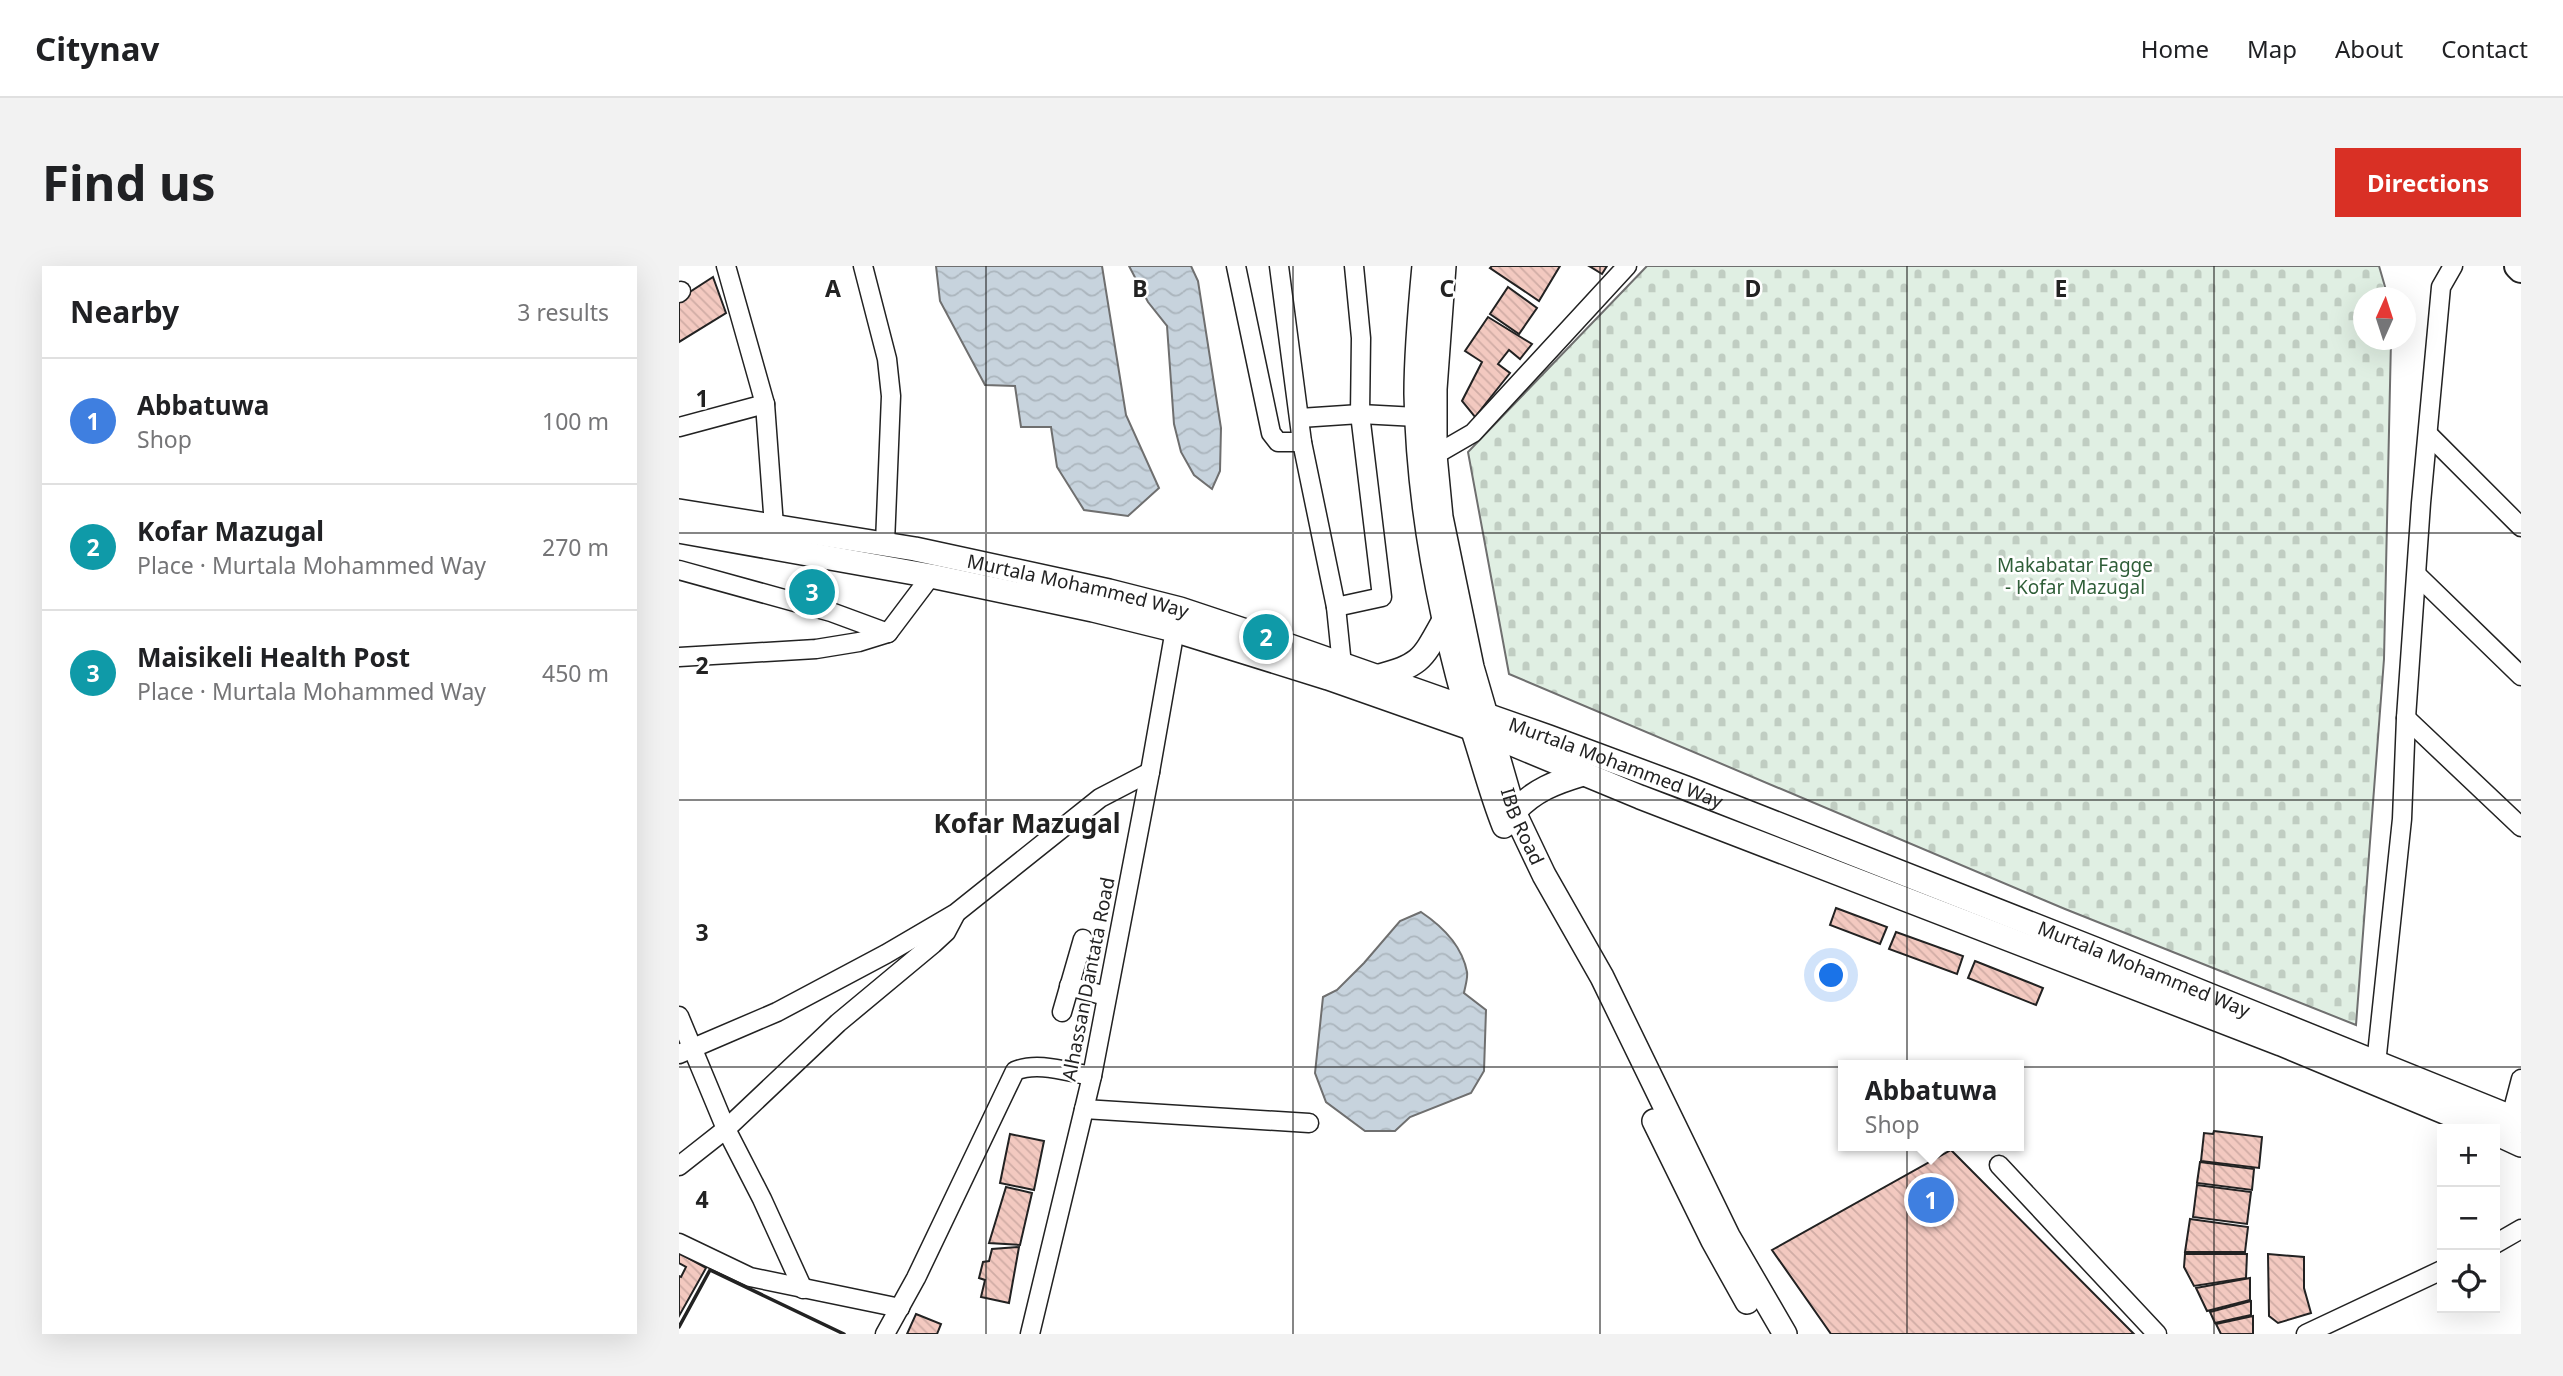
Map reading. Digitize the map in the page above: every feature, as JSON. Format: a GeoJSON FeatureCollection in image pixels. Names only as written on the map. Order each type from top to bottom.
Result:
{"type":"FeatureCollection","features":[{"type":"Feature","properties":{"kind":"main road","name":"IBB Road"},"geometry":{"type":"LineString","coordinates":[[1424,266],[1418,327],[1417,417],[1425,515],[1443,622],[1514,811],[1544,876],[1602,977],[1728,1236],[1785,1334]]}},
{"type":"Feature","properties":{"kind":"main road","name":"IBB Road"},"geometry":{"type":"LineString","coordinates":[[1444,266],[1435,389],[1441,517],[1497,808],[1519,861],[1579,967],[1713,1241],[1767,1334]]}},
{"type":"Feature","properties":{"kind":"main road","name":"Murtala Mohammed Way"},"geometry":{"type":"LineString","coordinates":[[679,511],[885,543],[1109,591],[1328,678],[1480,722],[1673,783],[2474,1124]]}},
{"type":"Feature","properties":{"kind":"main road","name":"Murtala Mohammed Way"},"geometry":{"type":"LineString","coordinates":[[679,531],[931,576],[1093,610],[1177,620],[1342,665],[1480,722],[1583,774],[2377,1064],[2509,1124],[2521,1145]]}},
{"type":"Feature","properties":{"kind":"main road"},"geometry":{"type":"LineString","coordinates":[[1376,677],[1415,664],[1424,656],[1443,622]]}},
{"type":"Feature","properties":{"kind":"main road"},"geometry":{"type":"LineString","coordinates":[[1514,811],[1534,793],[1551,784],[1583,774]]}},
{"type":"Feature","properties":{"kind":"street"},"geometry":{"type":"LineString","coordinates":[[726,266],[765,404],[774,526]]}},
{"type":"Feature","properties":{"kind":"street"},"geometry":{"type":"LineString","coordinates":[[863,266],[887,359],[891,396],[885,543]]}},
{"type":"Feature","properties":{"kind":"street"},"geometry":{"type":"LineString","coordinates":[[1237,266],[1271,433],[1277,442],[1302,442]]}},
{"type":"Feature","properties":{"kind":"street"},"geometry":{"type":"LineString","coordinates":[[1279,266],[1302,442],[1336,607],[1342,665]]}},
{"type":"Feature","properties":{"kind":"street"},"geometry":{"type":"LineString","coordinates":[[1336,607],[1382,597],[1360,414],[1361,338],[1354,266]]}},
{"type":"Feature","properties":{"kind":"street"},"geometry":{"type":"LineString","coordinates":[[1436,455],[1473,433],[1627,266]]}},
{"type":"Feature","properties":{"kind":"street"},"geometry":{"type":"LineString","coordinates":[[2377,1064],[2402,819],[2406,718],[2441,287],[2453,266]]}},
{"type":"Feature","properties":{"kind":"street"},"geometry":{"type":"LineString","coordinates":[[679,427],[765,404]]}},
{"type":"Feature","properties":{"kind":"street"},"geometry":{"type":"LineString","coordinates":[[1300,418],[1360,414],[1417,417]]}},
{"type":"Feature","properties":{"kind":"street"},"geometry":{"type":"LineString","coordinates":[[2428,434],[2521,527]]}},
{"type":"Feature","properties":{"kind":"street"},"geometry":{"type":"LineString","coordinates":[[679,570],[831,612],[888,633]]}},
{"type":"Feature","properties":{"kind":"street"},"geometry":{"type":"LineString","coordinates":[[2417,575],[2521,676]]}},
{"type":"Feature","properties":{"kind":"street"},"geometry":{"type":"LineString","coordinates":[[679,657],[816,649],[859,642],[888,633],[931,576]]}},
{"type":"Feature","properties":{"kind":"street","name":"Alhassan Dantata Road"},"geometry":{"type":"LineString","coordinates":[[1030,1334],[1092,1076],[1177,620]]}},
{"type":"Feature","properties":{"kind":"street"},"geometry":{"type":"LineString","coordinates":[[2406,718],[2521,827]]}},
{"type":"Feature","properties":{"kind":"street"},"geometry":{"type":"LineString","coordinates":[[686,1052],[777,1012],[956,913],[1100,798],[1150,772]]}},
{"type":"Feature","properties":{"kind":"street"},"geometry":{"type":"LineString","coordinates":[[679,1166],[726,1129],[838,1023],[933,944],[946,932],[956,913]]}},
{"type":"Feature","properties":{"kind":"street"},"geometry":{"type":"LineString","coordinates":[[1062,1012],[1083,939]]}},
{"type":"Feature","properties":{"kind":"street"},"geometry":{"type":"LineString","coordinates":[[1069,986],[1106,996]]}},
{"type":"Feature","properties":{"kind":"street"},"geometry":{"type":"LineString","coordinates":[[679,1016],[686,1052],[762,1199],[803,1289]]}},
{"type":"Feature","properties":{"kind":"street"},"geometry":{"type":"LineString","coordinates":[[885,1334],[916,1278],[1015,1071],[1025,1066],[1092,1076]]}},
{"type":"Feature","properties":{"kind":"street"},"geometry":{"type":"LineString","coordinates":[[2509,1124],[2521,1079]]}},
{"type":"Feature","properties":{"kind":"street"},"geometry":{"type":"LineString","coordinates":[[1084,1109],[1309,1124]]}},
{"type":"Feature","properties":{"kind":"street"},"geometry":{"type":"LineString","coordinates":[[1999,1165],[2157,1334]]}},
{"type":"Feature","properties":{"kind":"street"},"geometry":{"type":"LineString","coordinates":[[2500,1241],[2521,1229]]}},
{"type":"Feature","properties":{"kind":"street"},"geometry":{"type":"LineString","coordinates":[[679,1243],[750,1277],[899,1308]]}},
{"type":"Feature","properties":{"kind":"street"},"geometry":{"type":"LineString","coordinates":[[2307,1334],[2437,1272]]}},
{"type":"Feature","properties":{"kind":"street"},"geometry":{"type":"LineString","coordinates":[[2346,1334],[2347,1315]]}},
{"type":"Feature","properties":{"kind":"green space","name":"Makabatar Fagge - Kofar Mazugal"},"geometry":{"type":"Polygon","coordinates":[[[1647,266],[2379,266],[2385,287],[2353,287],[2353,350],[2391,350],[2384,659],[2356,1025],[2065,909],[1509,674],[1468,452],[1647,266]]]}},
{"type":"Feature","properties":{"kind":"water"},"geometry":{"type":"Polygon","coordinates":[[[936,266],[1102,266],[1126,415],[1159,488],[1128,516],[1084,510],[1057,467],[1051,427],[1021,427],[1015,386],[985,385],[940,301],[936,266]]]}},
{"type":"Feature","properties":{"kind":"water"},"geometry":{"type":"Polygon","coordinates":[[[1129,266],[1191,266],[1198,281],[1221,428],[1220,471],[1212,489],[1194,475],[1181,452],[1174,424],[1167,326],[1148,302],[1129,266]]]}},
{"type":"Feature","properties":{"kind":"water"},"geometry":{"type":"Polygon","coordinates":[[[1421,912],[1436,923],[1456,945],[1467,972],[1464,993],[1486,1010],[1484,1071],[1471,1093],[1410,1117],[1395,1131],[1365,1131],[1326,1102],[1315,1073],[1323,997],[1337,990],[1400,921],[1421,912]]]}},
{"type":"Feature","properties":{"kind":"building"},"geometry":{"type":"Polygon","coordinates":[[[1560,266],[1539,301],[1490,268],[1560,266]]]}},
{"type":"Feature","properties":{"kind":"building"},"geometry":{"type":"Polygon","coordinates":[[[1589,266],[1607,266],[1602,274],[1589,266]]]}},
{"type":"Feature","properties":{"kind":"building"},"geometry":{"type":"Polygon","coordinates":[[[713,277],[726,313],[679,342],[679,299],[713,277]]]}},
{"type":"Feature","properties":{"kind":"building"},"geometry":{"type":"Polygon","coordinates":[[[1508,287],[1537,308],[1519,334],[1490,314],[1508,287]]]}},
{"type":"Feature","properties":{"kind":"building"},"geometry":{"type":"Polygon","coordinates":[[[1488,317],[1532,344],[1520,359],[1509,350],[1498,364],[1510,373],[1475,417],[1462,401],[1482,362],[1465,351],[1488,317]]]}},
{"type":"Feature","properties":{"kind":"building"},"geometry":{"type":"Polygon","coordinates":[[[798,580],[830,586],[826,604],[795,598],[798,580]]]}},
{"type":"Feature","properties":{"kind":"building"},"geometry":{"type":"Polygon","coordinates":[[[1836,908],[1887,927],[1880,944],[1830,925],[1836,908]]]}},
{"type":"Feature","properties":{"kind":"building"},"geometry":{"type":"Polygon","coordinates":[[[1896,932],[1963,956],[1957,974],[1889,949],[1896,932]]]}},
{"type":"Feature","properties":{"kind":"building"},"geometry":{"type":"Polygon","coordinates":[[[1975,961],[2043,988],[2036,1005],[1968,978],[1975,961]]]}},
{"type":"Feature","properties":{"kind":"building"},"geometry":{"type":"Polygon","coordinates":[[[2214,1131],[2262,1137],[2259,1168],[2201,1161],[2204,1133],[2213,1134],[2214,1131]]]}},
{"type":"Feature","properties":{"kind":"building"},"geometry":{"type":"Polygon","coordinates":[[[1010,1134],[1044,1141],[1034,1190],[1000,1183],[1010,1134]]]}},
{"type":"Feature","properties":{"kind":"building"},"geometry":{"type":"Polygon","coordinates":[[[1952,1151],[2134,1334],[1831,1334],[1772,1250],[1952,1151]]]}},
{"type":"Feature","properties":{"kind":"building"},"geometry":{"type":"Polygon","coordinates":[[[2200,1162],[2254,1169],[2252,1190],[2197,1183],[2200,1162]]]}},
{"type":"Feature","properties":{"kind":"building"},"geometry":{"type":"Polygon","coordinates":[[[2197,1185],[2251,1192],[2247,1224],[2193,1217],[2197,1185]]]}},
{"type":"Feature","properties":{"kind":"building"},"geometry":{"type":"Polygon","coordinates":[[[1006,1187],[1032,1193],[1020,1245],[989,1243],[1006,1187]]]}},
{"type":"Feature","properties":{"kind":"building"},"geometry":{"type":"Polygon","coordinates":[[[2190,1219],[2248,1227],[2245,1252],[2185,1252],[2190,1219]]]}},
{"type":"Feature","properties":{"kind":"building"},"geometry":{"type":"Polygon","coordinates":[[[1019,1247],[1009,1303],[981,1297],[985,1280],[979,1278],[983,1262],[989,1261],[992,1249],[1019,1247]]]}},
{"type":"Feature","properties":{"kind":"building"},"geometry":{"type":"Polygon","coordinates":[[[679,1253],[706,1268],[679,1316],[679,1276],[681,1277],[686,1267],[679,1263],[679,1253]]]}},
{"type":"Feature","properties":{"kind":"building"},"geometry":{"type":"Polygon","coordinates":[[[2185,1254],[2247,1254],[2246,1278],[2194,1286],[2184,1267],[2185,1254]]]}},
{"type":"Feature","properties":{"kind":"building"},"geometry":{"type":"Polygon","coordinates":[[[2268,1254],[2304,1257],[2304,1288],[2311,1313],[2278,1323],[2269,1316],[2268,1254]]]}},
{"type":"Feature","properties":{"kind":"building"},"geometry":{"type":"Polygon","coordinates":[[[2250,1278],[2250,1300],[2207,1311],[2196,1288],[2250,1278]]]}},
{"type":"Feature","properties":{"kind":"building"},"geometry":{"type":"Polygon","coordinates":[[[2251,1301],[2251,1315],[2215,1323],[2210,1312],[2251,1301]]]}},
{"type":"Feature","properties":{"kind":"building"},"geometry":{"type":"Polygon","coordinates":[[[916,1314],[941,1324],[937,1334],[907,1334],[916,1314]]]}},
{"type":"Feature","properties":{"kind":"building"},"geometry":{"type":"Polygon","coordinates":[[[2253,1316],[2253,1334],[2221,1334],[2216,1324],[2253,1316]]]}},
{"type":"Feature","properties":{"kind":"wall"},"geometry":{"type":"LineString","coordinates":[[679,1327],[710,1270],[844,1334]]}},
{"type":"Feature","properties":{"kind":"place","name":"Maisikeli Health Post"},"geometry":{"type":"Point","coordinates":[812,592]}},
{"type":"Feature","properties":{"kind":"place","name":"Kofar Mazugal"},"geometry":{"type":"Point","coordinates":[1266,637]}},
{"type":"Feature","properties":{"kind":"place","name":"Abbatuwa"},"geometry":{"type":"Point","coordinates":[1931,1200]}},
{"type":"Feature","properties":{"kind":"district","name":"Kofar Mazugal"},"geometry":{"type":"Point","coordinates":[1027,824]}}]}
